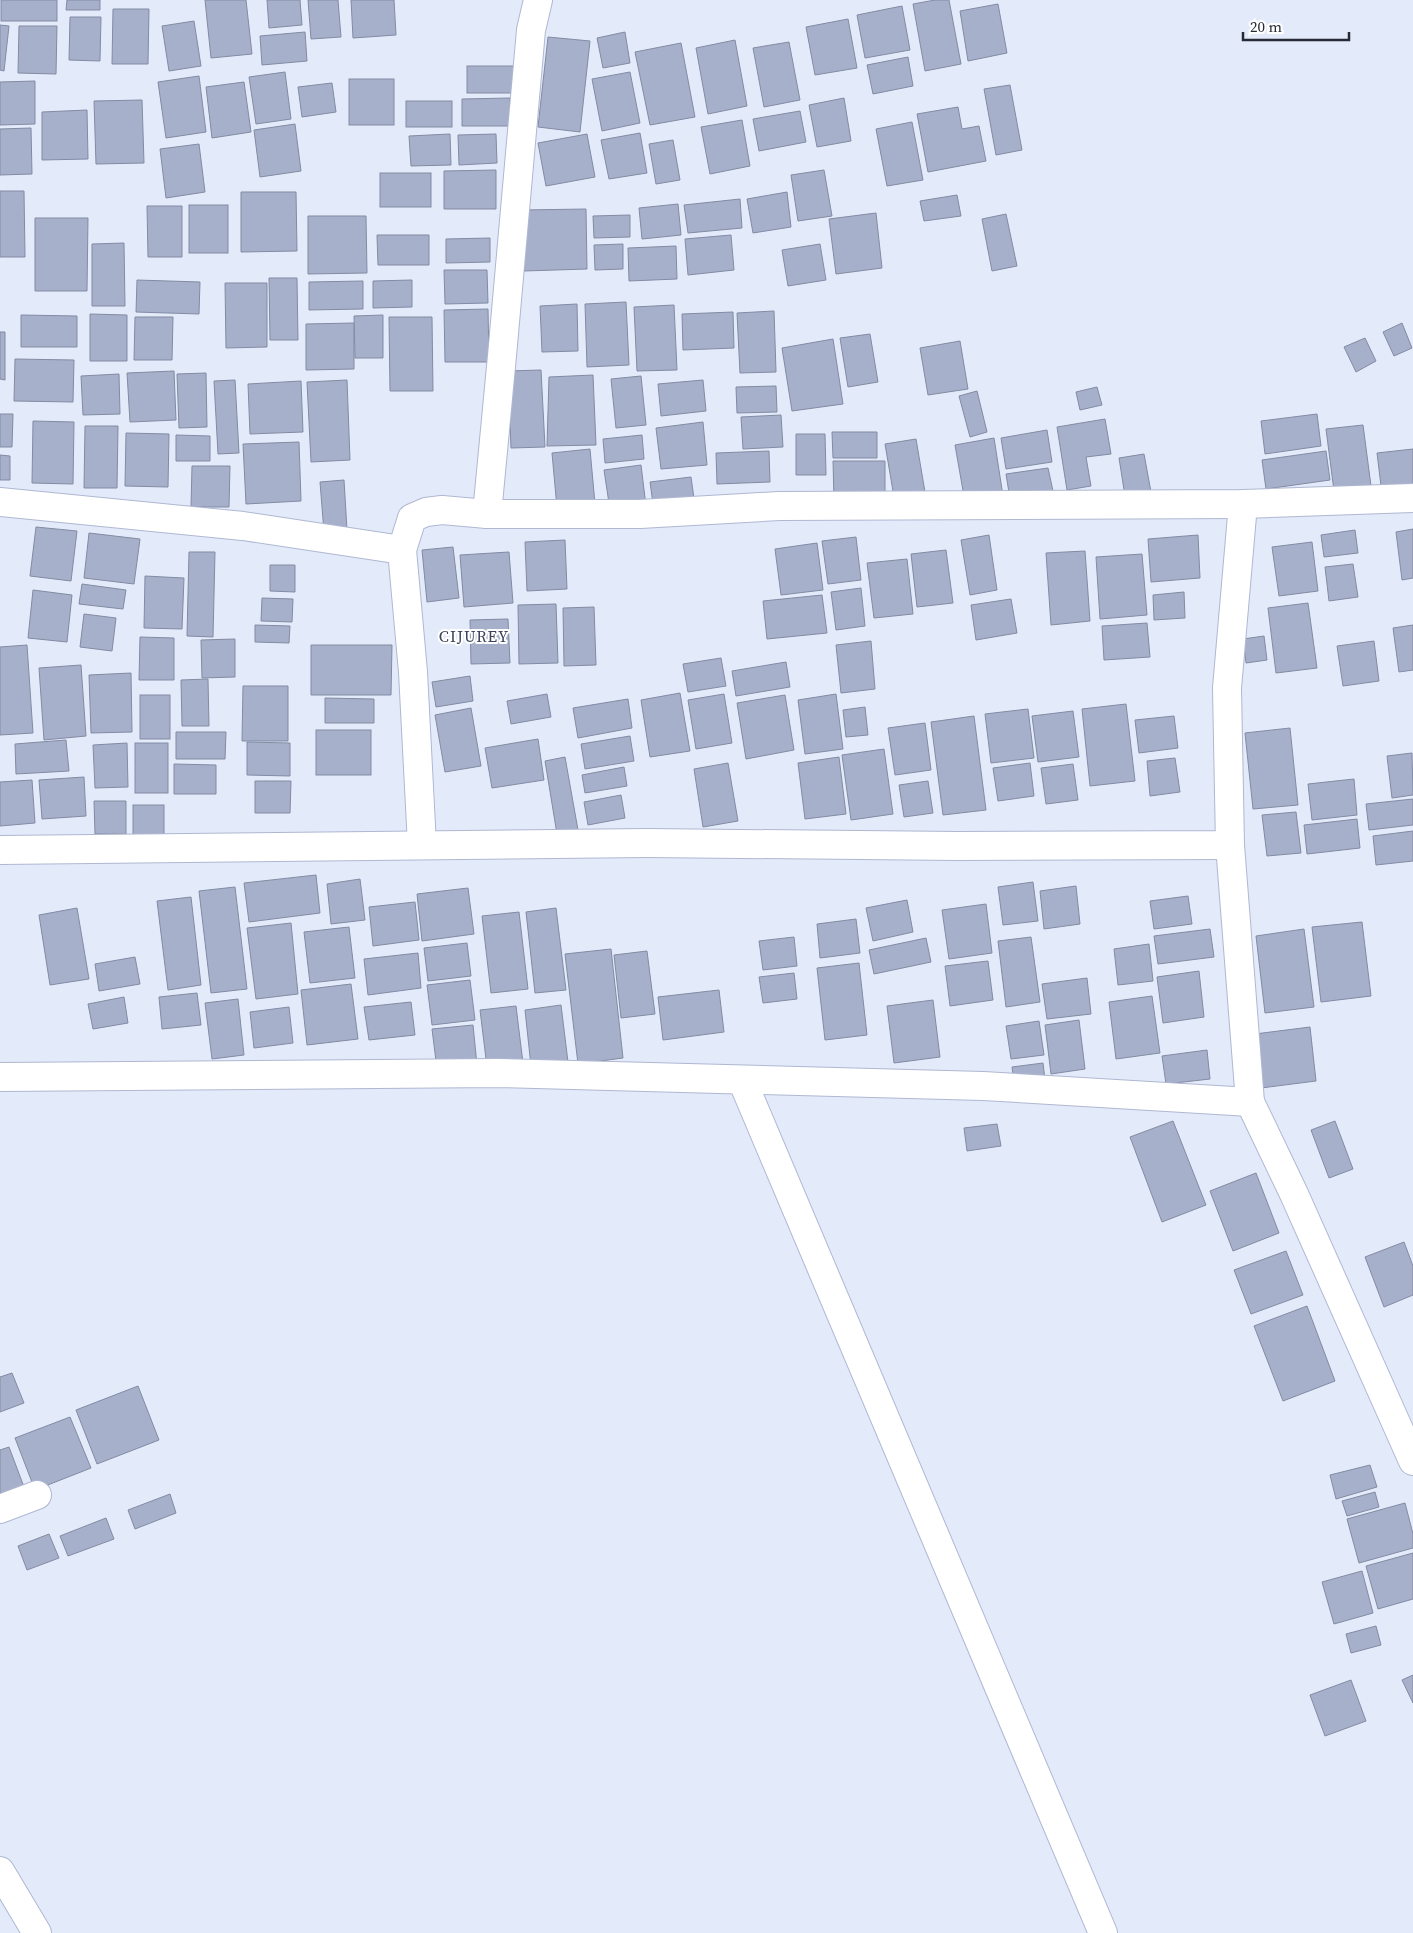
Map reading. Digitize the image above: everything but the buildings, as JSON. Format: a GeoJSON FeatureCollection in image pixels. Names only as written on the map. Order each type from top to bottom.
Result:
{"type":"FeatureCollection","features":[{"type":"Feature","properties":{"kind":"street"},"geometry":{"type":"LineString","coordinates":[[487,514],[531,30],[538,0]]}},
{"type":"Feature","properties":{"kind":"street"},"geometry":{"type":"LineString","coordinates":[[422,845],[413,672],[402,550],[412,518],[426,512],[442,510],[487,514],[640,514],[788,506],[1243,504],[1413,498]]}},
{"type":"Feature","properties":{"kind":"street"},"geometry":{"type":"LineString","coordinates":[[0,502],[243,526],[402,550]]}},
{"type":"Feature","properties":{"kind":"street"},"geometry":{"type":"LineString","coordinates":[[1243,504],[1227,688],[1230,845],[1250,1102],[1294,1194],[1413,1460]]}},
{"type":"Feature","properties":{"kind":"street"},"geometry":{"type":"LineString","coordinates":[[0,850],[647,843],[947,846],[1230,845]]}},
{"type":"Feature","properties":{"kind":"street"},"geometry":{"type":"LineString","coordinates":[[0,1077],[498,1073],[983,1086],[1250,1102]]}},
{"type":"Feature","properties":{"kind":"street"},"geometry":{"type":"LineString","coordinates":[[742,1080],[1103,1933]]}},
{"type":"Feature","properties":{"kind":"street"},"geometry":{"type":"LineString","coordinates":[[0,1509],[37,1495]]}},
{"type":"Feature","properties":{"kind":"street"},"geometry":{"type":"LineString","coordinates":[[0,1871],[37,1933]]}},
{"type":"Feature","properties":{"kind":"district","name":"CIJUREY"},"geometry":{"type":"Point","coordinates":[474,636]}}]}
